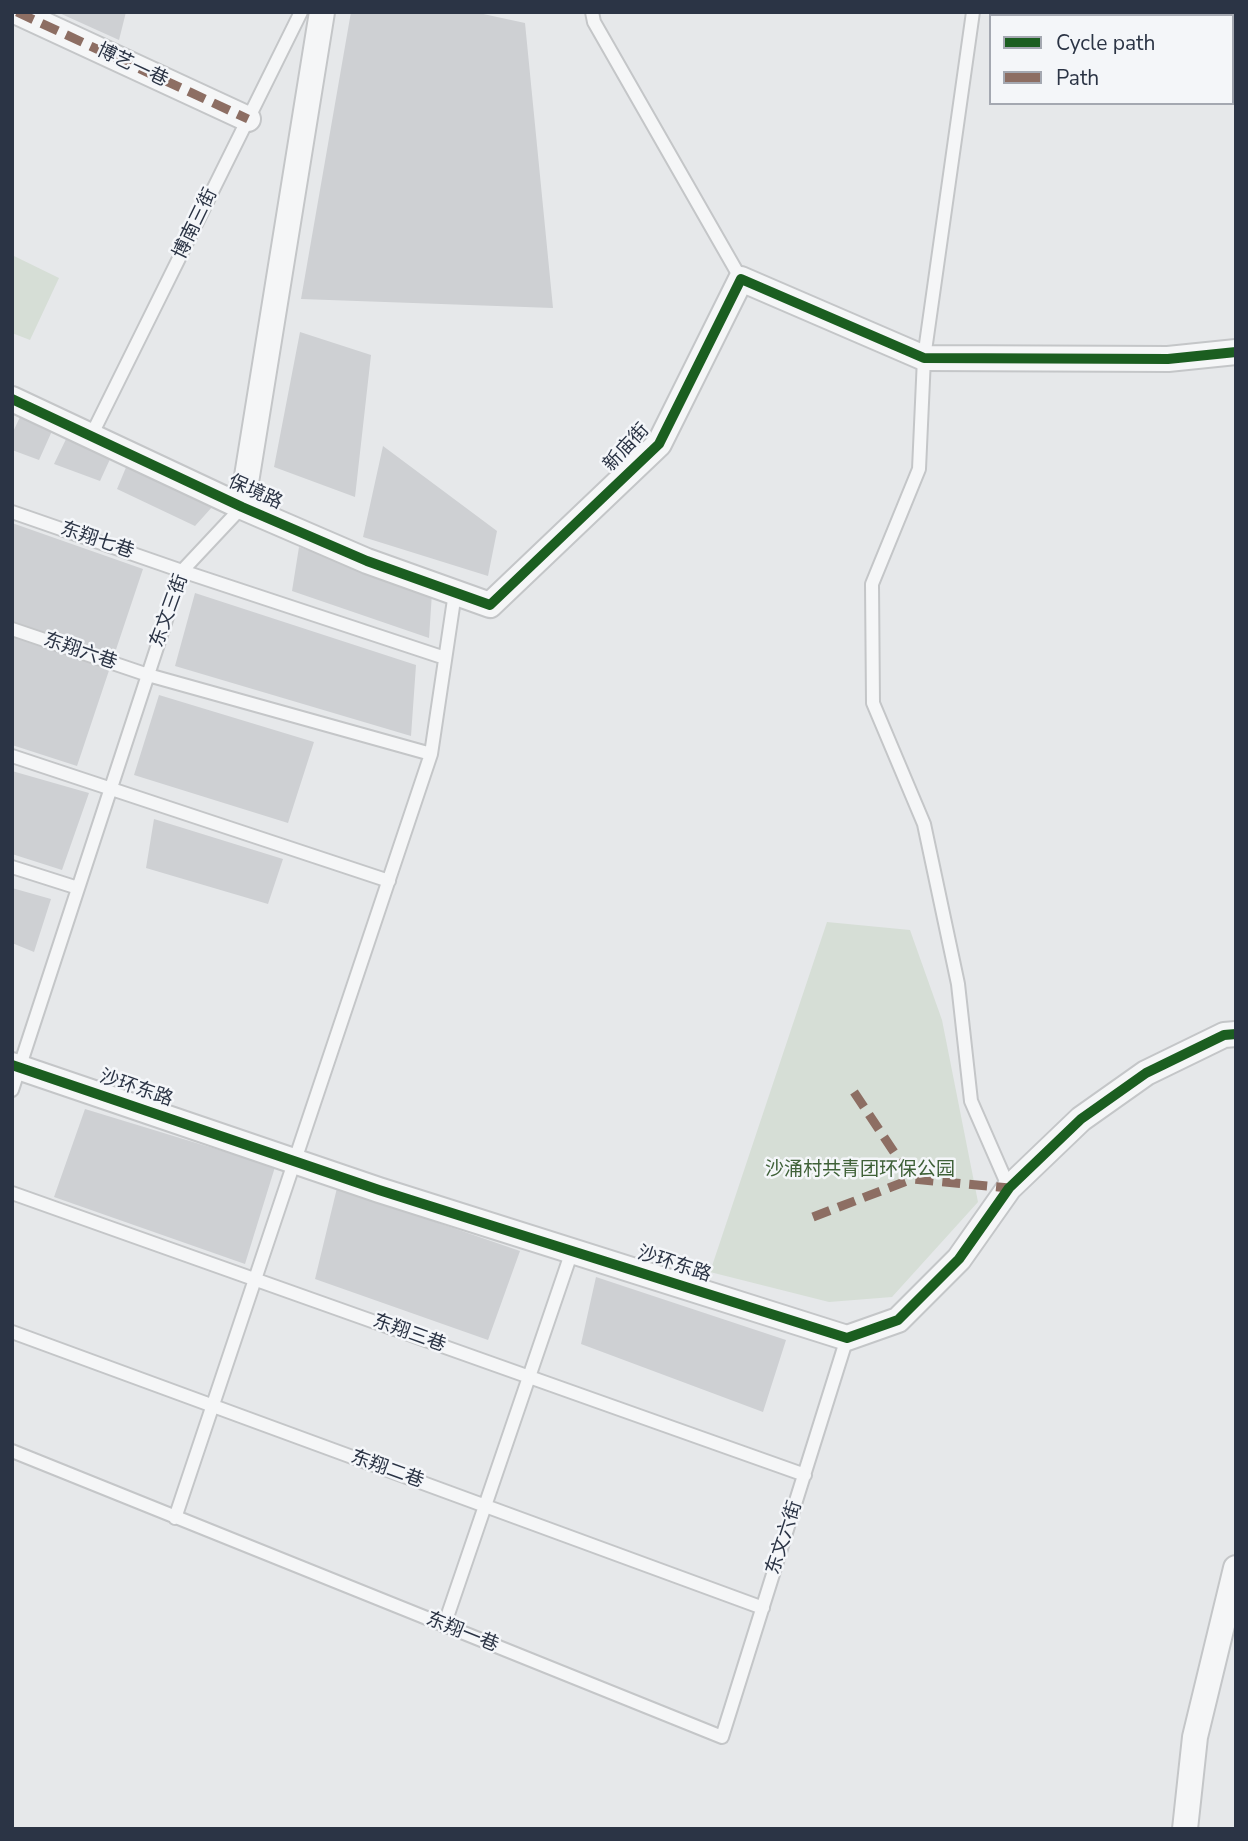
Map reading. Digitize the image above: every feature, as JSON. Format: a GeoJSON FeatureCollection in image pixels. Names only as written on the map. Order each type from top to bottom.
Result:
{"type":"FeatureCollection","features":[{"type":"Feature","properties":{"kind":"street"},"geometry":{"type":"LineString","coordinates":[[242,507],[322,12]]}},
{"type":"Feature","properties":{"kind":"street"},"geometry":{"type":"LineString","coordinates":[[741,279],[924,358],[1168,359],[1236,352]]}},
{"type":"Feature","properties":{"kind":"street","name":"新庙街"},"geometry":{"type":"LineString","coordinates":[[490,605],[659,444],[741,279]]}},
{"type":"Feature","properties":{"kind":"street","name":"保境路"},"geometry":{"type":"LineString","coordinates":[[12,399],[242,507],[367,561],[490,605]]}},
{"type":"Feature","properties":{"kind":"street"},"geometry":{"type":"LineString","coordinates":[[847,1338],[898,1320],[960,1259],[1009,1188],[1081,1119],[1146,1073],[1224,1035],[1236,1034]]}},
{"type":"Feature","properties":{"kind":"street","name":"沙环东路"},"geometry":{"type":"LineString","coordinates":[[15,1074],[847,1338]]}},
{"type":"Feature","properties":{"kind":"street"},"geometry":{"type":"LineString","coordinates":[[1185,1829],[1195,1737],[1236,1568]]}},
{"type":"Feature","properties":{"kind":"lane","name":"博艺一巷"},"geometry":{"type":"LineString","coordinates":[[17,12],[248,119]]}},
{"type":"Feature","properties":{"kind":"lane","name":"博南三街"},"geometry":{"type":"LineString","coordinates":[[92,436],[301,12]]}},
{"type":"Feature","properties":{"kind":"lane"},"geometry":{"type":"LineString","coordinates":[[592,12],[594,22],[741,279]]}},
{"type":"Feature","properties":{"kind":"lane"},"geometry":{"type":"LineString","coordinates":[[973,12],[924,358],[919,469],[872,584],[873,704],[924,824],[958,984],[971,1101],[1009,1188]]}},
{"type":"Feature","properties":{"kind":"lane","name":"东文三街"},"geometry":{"type":"LineString","coordinates":[[15,1074],[182,571],[242,507]]}},
{"type":"Feature","properties":{"kind":"lane","name":"东翔七巷"},"geometry":{"type":"LineString","coordinates":[[12,512],[445,658]]}},
{"type":"Feature","properties":{"kind":"lane"},"geometry":{"type":"LineString","coordinates":[[175,1518],[257,1280],[431,754],[455,593]]}},
{"type":"Feature","properties":{"kind":"lane","name":"东翔六巷"},"geometry":{"type":"LineString","coordinates":[[12,629],[148,675],[431,754]]}},
{"type":"Feature","properties":{"kind":"lane"},"geometry":{"type":"LineString","coordinates":[[12,756],[389,881]]}},
{"type":"Feature","properties":{"kind":"lane"},"geometry":{"type":"LineString","coordinates":[[12,867],[78,888]]}},
{"type":"Feature","properties":{"kind":"lane","name":"东翔三巷"},"geometry":{"type":"LineString","coordinates":[[12,1193],[805,1475]]}},
{"type":"Feature","properties":{"kind":"lane"},"geometry":{"type":"LineString","coordinates":[[444,1626],[572,1251]]}},
{"type":"Feature","properties":{"kind":"lane","name":"东翔二巷"},"geometry":{"type":"LineString","coordinates":[[12,1332],[763,1608]]}},
{"type":"Feature","properties":{"kind":"lane","name":"东文六街"},"geometry":{"type":"LineString","coordinates":[[722,1737],[847,1338]]}},
{"type":"Feature","properties":{"kind":"lane","name":"东翔一巷"},"geometry":{"type":"LineString","coordinates":[[12,1451],[722,1737]]}},
{"type":"Feature","properties":{"kind":"green space"},"geometry":{"type":"Polygon","coordinates":[[[12,255],[59,278],[30,340],[12,333],[12,255]]]}},
{"type":"Feature","properties":{"kind":"green space","name":"沙涌村共青团环保公园"},"geometry":{"type":"Polygon","coordinates":[[[827,922],[910,930],[942,1020],[978,1202],[892,1297],[829,1302],[710,1272],[827,922]]]}},
{"type":"Feature","properties":{"kind":"building"},"geometry":{"type":"Polygon","coordinates":[[[57,12],[126,12],[119,40],[57,12]]]}},
{"type":"Feature","properties":{"kind":"building"},"geometry":{"type":"Polygon","coordinates":[[[351,12],[474,12],[525,23],[553,308],[301,299],[351,12]]]}},
{"type":"Feature","properties":{"kind":"building"},"geometry":{"type":"Polygon","coordinates":[[[300,332],[371,355],[355,497],[274,467],[300,332]]]}},
{"type":"Feature","properties":{"kind":"building"},"geometry":{"type":"Polygon","coordinates":[[[20,417],[52,431],[39,460],[12,450],[12,434],[20,417]]]}},
{"type":"Feature","properties":{"kind":"building"},"geometry":{"type":"Polygon","coordinates":[[[68,435],[111,457],[100,481],[54,464],[68,435]]]}},
{"type":"Feature","properties":{"kind":"building"},"geometry":{"type":"Polygon","coordinates":[[[383,446],[497,531],[488,576],[363,537],[383,446]]]}},
{"type":"Feature","properties":{"kind":"building"},"geometry":{"type":"Polygon","coordinates":[[[127,465],[213,506],[195,526],[117,489],[127,465]]]}},
{"type":"Feature","properties":{"kind":"building"},"geometry":{"type":"Polygon","coordinates":[[[12,523],[143,569],[77,766],[12,745],[12,523]]]}},
{"type":"Feature","properties":{"kind":"building"},"geometry":{"type":"Polygon","coordinates":[[[299,547],[432,593],[429,638],[292,591],[299,547]]]}},
{"type":"Feature","properties":{"kind":"building"},"geometry":{"type":"Polygon","coordinates":[[[195,593],[416,665],[411,736],[175,666],[195,593]]]}},
{"type":"Feature","properties":{"kind":"building"},"geometry":{"type":"Polygon","coordinates":[[[159,695],[314,742],[288,823],[134,775],[159,695]]]}},
{"type":"Feature","properties":{"kind":"building"},"geometry":{"type":"Polygon","coordinates":[[[12,771],[89,793],[62,870],[12,854],[12,771]]]}},
{"type":"Feature","properties":{"kind":"building"},"geometry":{"type":"Polygon","coordinates":[[[154,819],[283,859],[268,904],[146,868],[154,819]]]}},
{"type":"Feature","properties":{"kind":"building"},"geometry":{"type":"Polygon","coordinates":[[[12,888],[51,899],[34,952],[12,943],[12,888]]]}},
{"type":"Feature","properties":{"kind":"building"},"geometry":{"type":"Polygon","coordinates":[[[85,1109],[275,1167],[245,1264],[54,1197],[85,1109]]]}},
{"type":"Feature","properties":{"kind":"building"},"geometry":{"type":"Polygon","coordinates":[[[337,1188],[520,1251],[488,1340],[315,1279],[337,1188]]]}},
{"type":"Feature","properties":{"kind":"building"},"geometry":{"type":"Polygon","coordinates":[[[596,1277],[786,1340],[763,1412],[581,1344],[596,1277]]]}},
{"type":"Feature","properties":{"kind":"marked path"},"geometry":{"type":"LineString","coordinates":[[17,12],[248,119]]}},
{"type":"Feature","properties":{"kind":"marked path"},"geometry":{"type":"LineString","coordinates":[[854,1092],[912,1179],[1009,1188]]}},
{"type":"Feature","properties":{"kind":"marked path"},"geometry":{"type":"LineString","coordinates":[[813,1217],[912,1179]]}},
{"type":"Feature","properties":{"kind":"cycle path"},"geometry":{"type":"LineString","coordinates":[[12,399],[242,507],[367,561],[490,605],[659,444],[741,279],[924,358],[1168,359],[1236,352]]}},
{"type":"Feature","properties":{"kind":"cycle path"},"geometry":{"type":"LineString","coordinates":[[12,1065],[379,1190],[847,1338],[898,1320],[959,1259],[1009,1188],[1081,1119],[1146,1073],[1224,1035],[1236,1034]]}}]}
